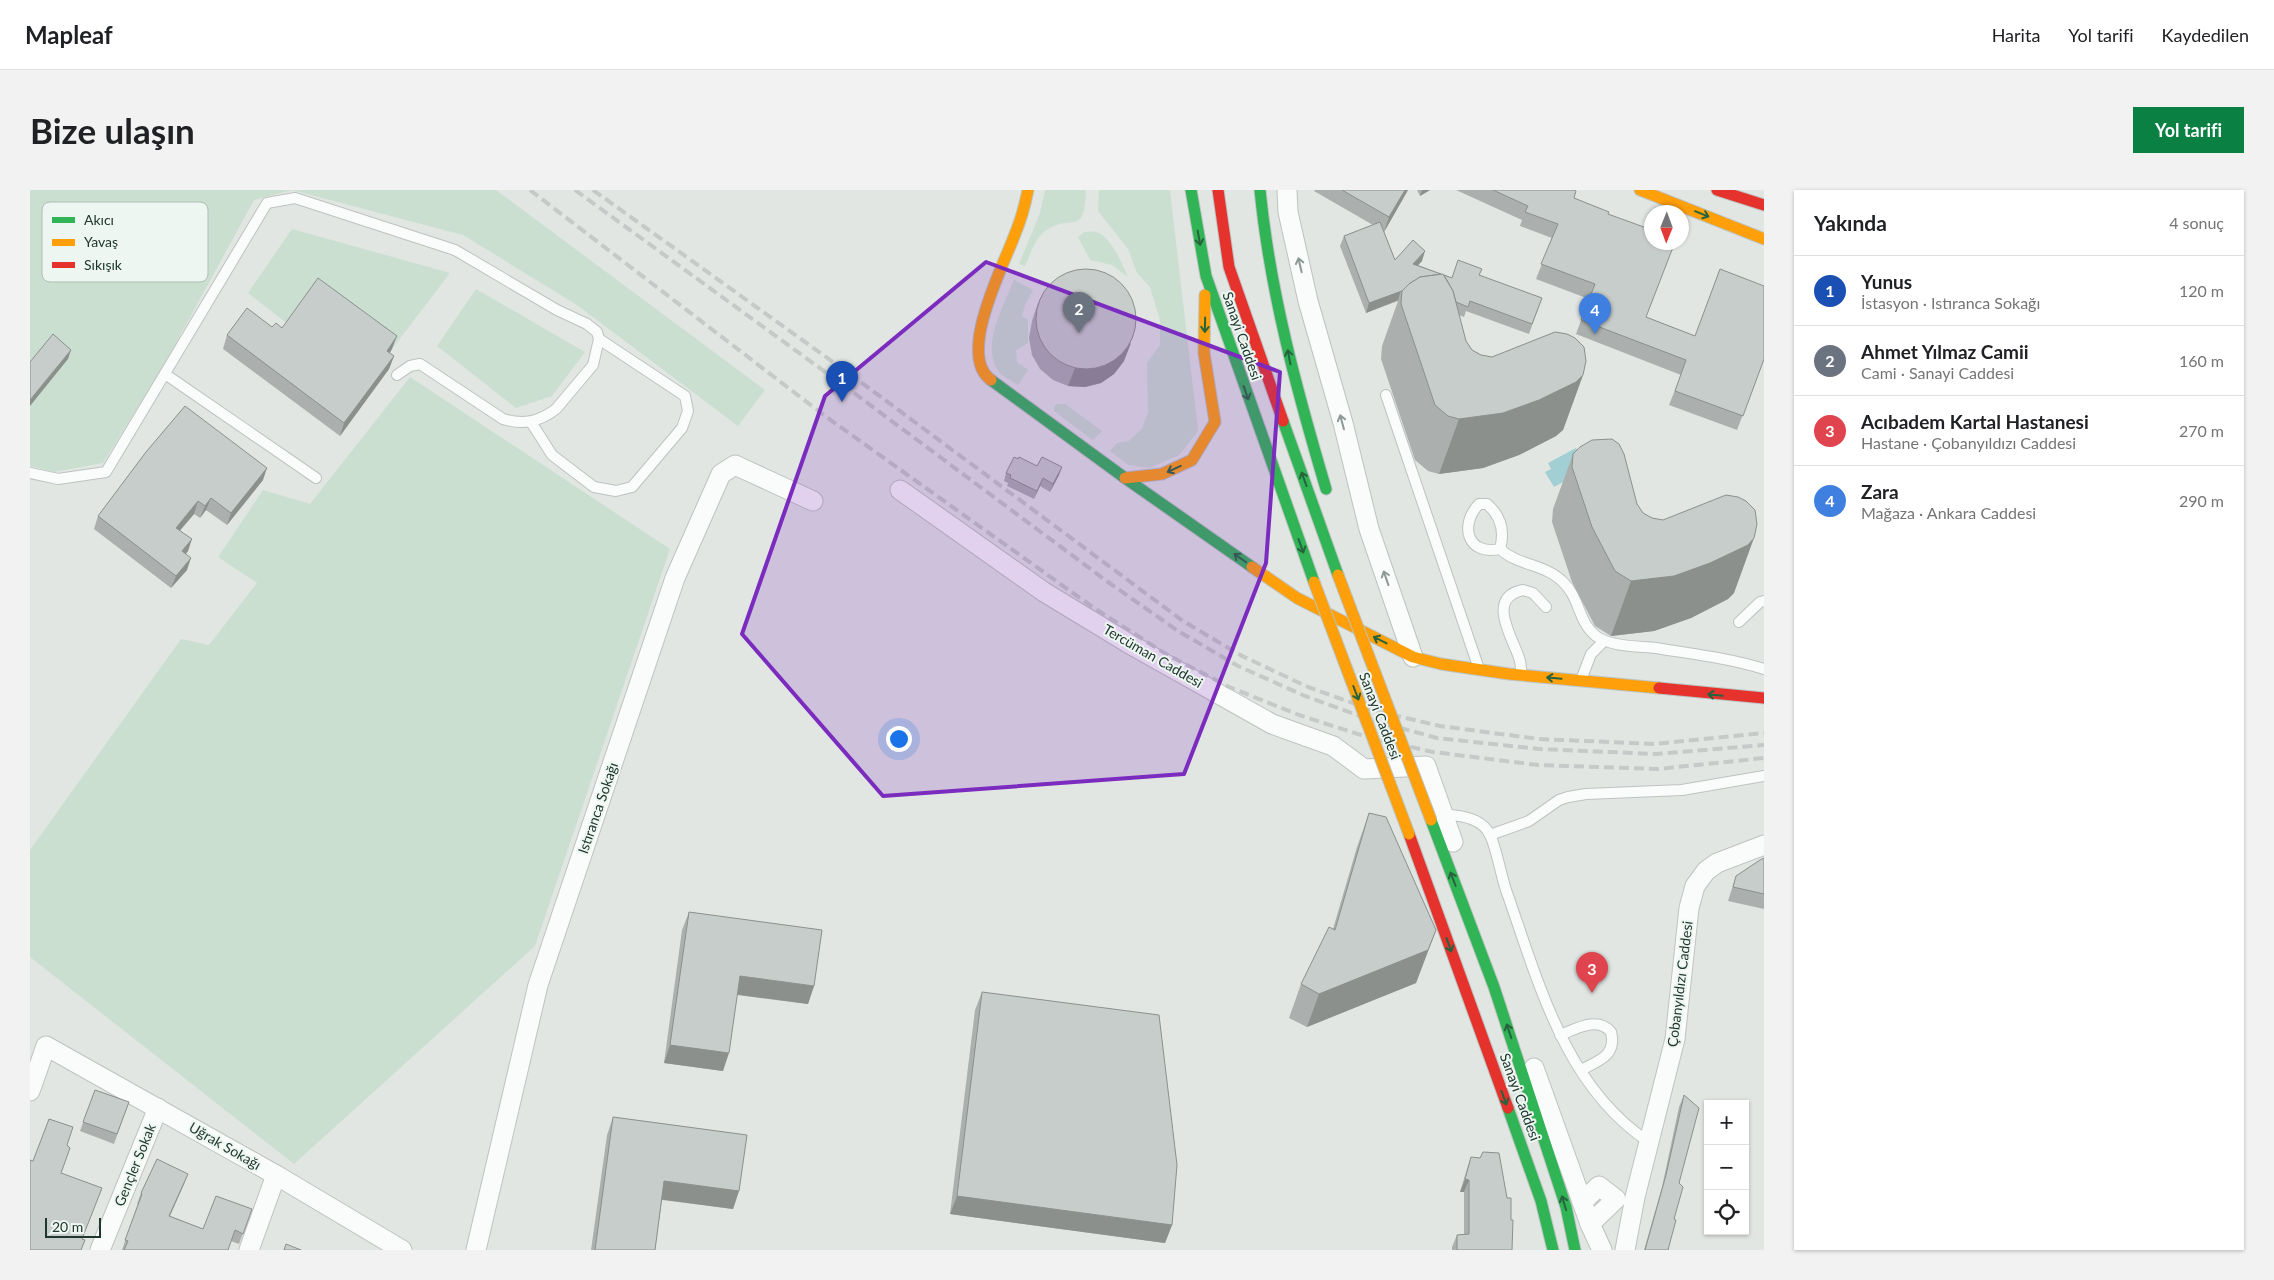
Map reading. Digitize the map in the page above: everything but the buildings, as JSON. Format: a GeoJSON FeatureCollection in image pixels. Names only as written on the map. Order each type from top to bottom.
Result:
{"type":"FeatureCollection","features":[{"type":"Feature","properties":{"kind":"main road"},"geometry":{"type":"LineString","coordinates":[[1028,190],[1022,214],[981,318],[978,365],[985,376],[1297,598],[1413,657],[1441,664],[1522,675],[1764,698]]}},
{"type":"Feature","properties":{"kind":"main road","name":"Sanayi Caddesi"},"geometry":{"type":"LineString","coordinates":[[1191,190],[1206,276],[1314,582],[1409,834],[1541,1202],[1553,1250]]}},
{"type":"Feature","properties":{"kind":"main road"},"geometry":{"type":"LineString","coordinates":[[1218,190],[1230,267],[1338,574]]}},
{"type":"Feature","properties":{"kind":"main road"},"geometry":{"type":"LineString","coordinates":[[1260,190],[1263,222],[1294,380],[1329,498]]}},
{"type":"Feature","properties":{"kind":"main road"},"geometry":{"type":"LineString","coordinates":[[1263,222],[1265,190]]}},
{"type":"Feature","properties":{"kind":"main road"},"geometry":{"type":"LineString","coordinates":[[1640,190],[1764,239]]}},
{"type":"Feature","properties":{"kind":"main road"},"geometry":{"type":"LineString","coordinates":[[1717,190],[1764,205]]}},
{"type":"Feature","properties":{"kind":"main road"},"geometry":{"type":"LineString","coordinates":[[1126,478],[1162,474],[1192,460],[1215,422],[1204,353],[1206,276]]}},
{"type":"Feature","properties":{"kind":"main road"},"geometry":{"type":"LineString","coordinates":[[1331,518],[1338,574]]}},
{"type":"Feature","properties":{"kind":"main road","name":"Sanayi Caddesi"},"geometry":{"type":"LineString","coordinates":[[1338,574],[1437,818],[1566,1207],[1575,1250]]}},
{"type":"Feature","properties":{"kind":"street"},"geometry":{"type":"LineString","coordinates":[[1287,190],[1288,212],[1308,301],[1343,423],[1369,529],[1413,657]]}},
{"type":"Feature","properties":{"kind":"street","name":"Istıranca Sokağı"},"geometry":{"type":"LineString","coordinates":[[476,1250],[538,985],[675,578],[722,474],[735,465],[813,501]]}},
{"type":"Feature","properties":{"kind":"street","name":"Tercüman Caddesi"},"geometry":{"type":"LineString","coordinates":[[900,490],[1044,592],[1128,643],[1272,724],[1333,746],[1364,768],[1426,766],[1437,818]]}},
{"type":"Feature","properties":{"kind":"street"},"geometry":{"type":"LineString","coordinates":[[1437,818],[1590,1224],[1602,1250]]}},
{"type":"Feature","properties":{"kind":"street","name":"Çobanyıldızı Caddesi"},"geometry":{"type":"LineString","coordinates":[[1625,1250],[1675,1038],[1689,908],[1694,886],[1706,871],[1717,863],[1764,845]]}},
{"type":"Feature","properties":{"kind":"street","name":"Uğrak Sokağı"},"geometry":{"type":"LineString","coordinates":[[30,1091],[46,1046],[276,1175],[402,1250]]}},
{"type":"Feature","properties":{"kind":"street","name":"Gençler Sokak"},"geometry":{"type":"LineString","coordinates":[[100,1250],[158,1108]]}},
{"type":"Feature","properties":{"kind":"street"},"geometry":{"type":"LineString","coordinates":[[249,1250],[276,1175]]}},
{"type":"Feature","properties":{"kind":"street"},"geometry":{"type":"LineString","coordinates":[[1582,1202],[1599,1186],[1616,1199],[1590,1224]]}},
{"type":"Feature","properties":{"kind":"lane"},"geometry":{"type":"LineString","coordinates":[[30,473],[58,479],[106,472],[267,203],[295,198],[455,250],[557,310],[587,324],[597,332],[599,339],[593,365],[556,409],[549,415],[532,422],[512,422],[503,419],[420,364],[410,366],[397,374]]}},
{"type":"Feature","properties":{"kind":"lane"},"geometry":{"type":"LineString","coordinates":[[532,422],[552,455],[594,487],[609,491],[632,487],[682,428],[688,411],[685,396],[599,339]]}},
{"type":"Feature","properties":{"kind":"lane"},"geometry":{"type":"LineString","coordinates":[[165,374],[316,478]]}},
{"type":"Feature","properties":{"kind":"lane"},"geometry":{"type":"LineString","coordinates":[[1386,395],[1479,670]]}},
{"type":"Feature","properties":{"kind":"lane"},"geometry":{"type":"LineString","coordinates":[[1500,549],[1502,540],[1500,520],[1487,504],[1479,504],[1468,520],[1470,540],[1484,550],[1500,549],[1508,557],[1548,571],[1563,581],[1572,594],[1584,623],[1604,641],[1695,654],[1764,669]]}},
{"type":"Feature","properties":{"kind":"lane"},"geometry":{"type":"LineString","coordinates":[[1522,675],[1520,660],[1505,624],[1505,604],[1512,595],[1524,590],[1533,593],[1546,607]]}},
{"type":"Feature","properties":{"kind":"lane"},"geometry":{"type":"LineString","coordinates":[[1739,622],[1760,602],[1764,601]]}},
{"type":"Feature","properties":{"kind":"lane"},"geometry":{"type":"LineString","coordinates":[[1581,680],[1591,654],[1604,641]]}},
{"type":"Feature","properties":{"kind":"lane"},"geometry":{"type":"LineString","coordinates":[[1490,835],[1529,821],[1559,800],[1568,797],[1586,794],[1682,790],[1764,776]]}},
{"type":"Feature","properties":{"kind":"lane"},"geometry":{"type":"LineString","coordinates":[[1437,818],[1466,817],[1482,826],[1490,835],[1499,868],[1532,965],[1560,1035],[1581,1070],[1610,1110],[1649,1142]]}},
{"type":"Feature","properties":{"kind":"lane"},"geometry":{"type":"LineString","coordinates":[[1560,1035],[1590,1024],[1603,1026],[1610,1032],[1612,1046],[1606,1057],[1581,1070]]}},
{"type":"Feature","properties":{"kind":"highlighted area"},"geometry":{"type":"Polygon","coordinates":[[[986,262],[1280,372],[1266,563],[1184,774],[883,796],[742,634],[825,396],[986,262]]]}},
{"type":"Feature","properties":{"kind":"green space"},"geometry":{"type":"Polygon","coordinates":[[[30,190],[292,190],[254,200],[164,365],[103,463],[54,472],[30,466],[30,190]]]}},
{"type":"Feature","properties":{"kind":"green space"},"geometry":{"type":"Polygon","coordinates":[[[292,190],[496,190],[765,390],[738,426],[577,305],[463,235],[292,190]]]}},
{"type":"Feature","properties":{"kind":"green space"},"geometry":{"type":"Polygon","coordinates":[[[1045,190],[1086,190],[1083,215],[1075,222],[1054,226],[1044,232],[1035,243],[1025,266],[1019,264],[1040,213],[1045,190]]]}},
{"type":"Feature","properties":{"kind":"green space"},"geometry":{"type":"Polygon","coordinates":[[[1099,190],[1170,190],[1198,431],[1179,455],[1149,468],[1129,465],[1110,451],[1117,443],[1129,441],[1142,429],[1148,412],[1147,363],[1160,345],[1160,320],[1150,287],[1137,273],[1128,249],[1098,211],[1099,190]]]}},
{"type":"Feature","properties":{"kind":"green space"},"geometry":{"type":"Polygon","coordinates":[[[292,229],[450,273],[392,349],[314,292],[289,325],[248,293],[292,229]]]}},
{"type":"Feature","properties":{"kind":"green space"},"geometry":{"type":"Polygon","coordinates":[[[1084,232],[1096,232],[1106,239],[1115,251],[1128,277],[1112,265],[1090,260],[1078,237],[1084,232]]]}},
{"type":"Feature","properties":{"kind":"green space"},"geometry":{"type":"Polygon","coordinates":[[[1014,280],[1033,290],[1025,305],[1022,316],[1028,320],[1028,343],[1016,350],[1017,362],[1028,370],[1018,385],[999,372],[994,362],[992,351],[996,326],[1014,280]]]}},
{"type":"Feature","properties":{"kind":"green space"},"geometry":{"type":"Polygon","coordinates":[[[476,289],[585,352],[552,396],[516,408],[437,346],[476,289]]]}},
{"type":"Feature","properties":{"kind":"green space"},"geometry":{"type":"Polygon","coordinates":[[[410,377],[670,549],[535,946],[294,1164],[30,957],[30,850],[181,639],[209,645],[257,583],[218,557],[263,490],[310,504],[410,377]]]}},
{"type":"Feature","properties":{"kind":"green space"},"geometry":{"type":"Polygon","coordinates":[[[1057,404],[1065,404],[1102,431],[1093,440],[1054,411],[1054,407],[1057,404]]]}},
{"type":"Feature","properties":{"kind":"water"},"geometry":{"type":"Polygon","coordinates":[[[1576,448],[1585,464],[1569,479],[1554,487],[1545,472],[1551,469],[1548,463],[1576,448]]]}},
{"type":"Feature","properties":{"kind":"railway"},"geometry":{"type":"LineString","coordinates":[[530,190],[825,416],[1094,608],[1166,654],[1229,687],[1299,715],[1367,737],[1433,752],[1538,765],[1658,769],[1764,758]]}},
{"type":"Feature","properties":{"kind":"railway"},"geometry":{"type":"LineString","coordinates":[[575,190],[850,390],[1108,582],[1178,631],[1238,666],[1305,696],[1371,720],[1437,738],[1539,749],[1656,754],[1764,745]]}},
{"type":"Feature","properties":{"kind":"railway"},"geometry":{"type":"LineString","coordinates":[[593,190],[854,377],[1183,621],[1242,656],[1308,687],[1372,710],[1440,726],[1539,739],[1655,744],[1764,733]]}},
{"type":"Feature","properties":{"kind":"traffic: fast"},"geometry":{"type":"LineString","coordinates":[[1191,190],[1206,276],[1314,582]]}},
{"type":"Feature","properties":{"kind":"traffic: fast"},"geometry":{"type":"LineString","coordinates":[[1260,190],[1270,266],[1286,341],[1326,489]]}},
{"type":"Feature","properties":{"kind":"traffic: fast"},"geometry":{"type":"LineString","coordinates":[[991,380],[1125,478],[1252,567]]}},
{"type":"Feature","properties":{"kind":"traffic: fast"},"geometry":{"type":"LineString","coordinates":[[1283,421],[1338,575]]}},
{"type":"Feature","properties":{"kind":"traffic: fast"},"geometry":{"type":"LineString","coordinates":[[1431,820],[1494,987],[1566,1207],[1575,1250]]}},
{"type":"Feature","properties":{"kind":"traffic: fast"},"geometry":{"type":"LineString","coordinates":[[1508,1108],[1541,1201],[1553,1250]]}},
{"type":"Feature","properties":{"kind":"traffic: slow"},"geometry":{"type":"LineString","coordinates":[[991,380],[982,368],[978,351],[980,331],[993,287],[1019,223],[1028,190]]}},
{"type":"Feature","properties":{"kind":"traffic: slow"},"geometry":{"type":"LineString","coordinates":[[1640,190],[1764,239]]}},
{"type":"Feature","properties":{"kind":"traffic: slow"},"geometry":{"type":"LineString","coordinates":[[1125,478],[1162,474],[1192,460],[1215,422],[1204,353],[1205,295]]}},
{"type":"Feature","properties":{"kind":"traffic: slow"},"geometry":{"type":"LineString","coordinates":[[1252,567],[1297,598],[1413,657],[1441,664],[1509,674],[1659,688]]}},
{"type":"Feature","properties":{"kind":"traffic: slow"},"geometry":{"type":"LineString","coordinates":[[1338,575],[1431,820]]}},
{"type":"Feature","properties":{"kind":"traffic: slow"},"geometry":{"type":"LineString","coordinates":[[1314,582],[1409,834]]}},
{"type":"Feature","properties":{"kind":"traffic: jam"},"geometry":{"type":"LineString","coordinates":[[1218,190],[1229,267],[1283,421]]}},
{"type":"Feature","properties":{"kind":"traffic: jam"},"geometry":{"type":"LineString","coordinates":[[1717,190],[1764,205]]}},
{"type":"Feature","properties":{"kind":"traffic: jam"},"geometry":{"type":"LineString","coordinates":[[1659,688],[1764,698]]}},
{"type":"Feature","properties":{"kind":"traffic: jam"},"geometry":{"type":"LineString","coordinates":[[1409,834],[1508,1108]]}},
{"type":"Feature","properties":{"kind":"place","name":"Ahmet Yılmaz Camii"},"geometry":{"type":"Point","coordinates":[1079,333]}},
{"type":"Feature","properties":{"kind":"place","name":"Zara"},"geometry":{"type":"Point","coordinates":[1595,334]}},
{"type":"Feature","properties":{"kind":"place","name":"Yunus"},"geometry":{"type":"Point","coordinates":[842,402]}},
{"type":"Feature","properties":{"kind":"place","name":"Acıbadem Kartal Hastanesi"},"geometry":{"type":"Point","coordinates":[1592,993]}}]}
